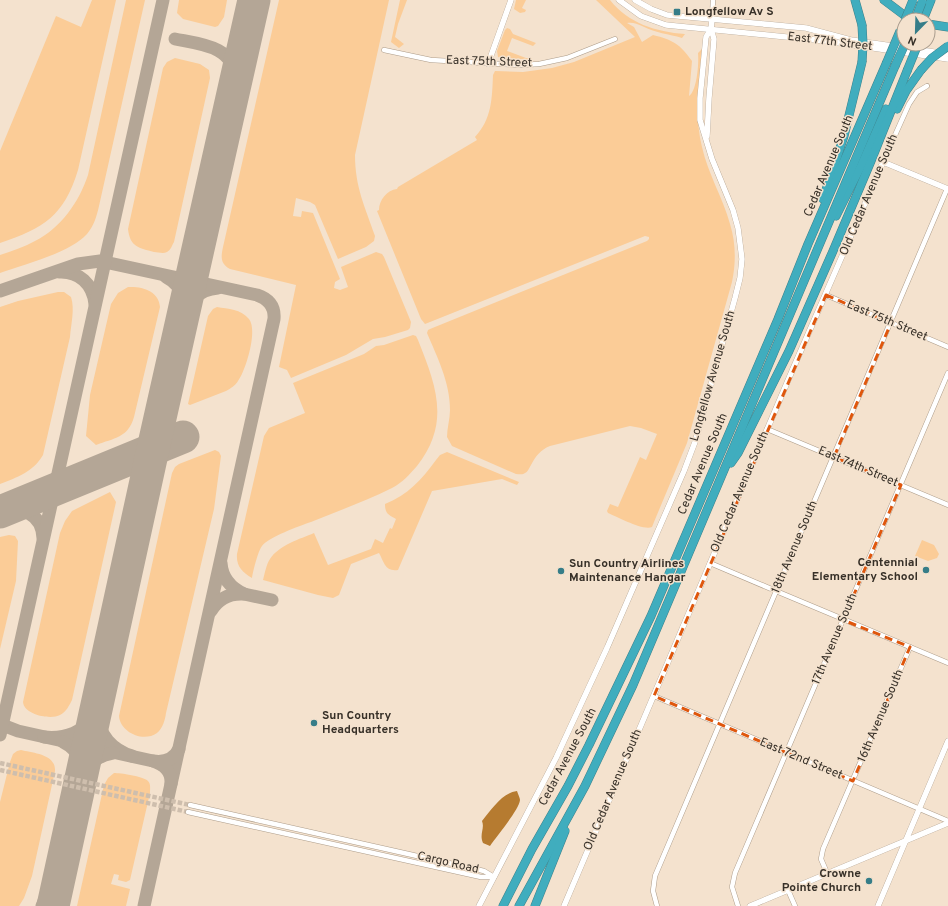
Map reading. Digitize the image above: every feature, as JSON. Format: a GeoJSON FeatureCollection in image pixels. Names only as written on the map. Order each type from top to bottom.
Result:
{"type":"FeatureCollection","features":[{"type":"Feature","properties":{"kind":"highway"},"geometry":{"type":"LineString","coordinates":[[808,244],[844,136],[862,62],[862,25],[855,0]]}},
{"type":"Feature","properties":{"kind":"highway"},"geometry":{"type":"LineString","coordinates":[[884,0],[900,12]]}},
{"type":"Feature","properties":{"kind":"highway","name":"Cedar Avenue South"},"geometry":{"type":"LineString","coordinates":[[908,12],[913,0]]}},
{"type":"Feature","properties":{"kind":"highway"},"geometry":{"type":"LineString","coordinates":[[921,12],[929,2]]}},
{"type":"Feature","properties":{"kind":"highway"},"geometry":{"type":"LineString","coordinates":[[926,12],[929,2]]}},
{"type":"Feature","properties":{"kind":"highway"},"geometry":{"type":"LineString","coordinates":[[928,12],[929,2]]}},
{"type":"Feature","properties":{"kind":"highway"},"geometry":{"type":"LineString","coordinates":[[936,25],[948,27]]}},
{"type":"Feature","properties":{"kind":"highway","name":"Cedar Avenue South"},"geometry":{"type":"LineString","coordinates":[[503,906],[532,849],[590,745],[651,616],[896,40]]}},
{"type":"Feature","properties":{"kind":"highway"},"geometry":{"type":"LineString","coordinates":[[871,161],[877,152],[906,92],[921,70],[932,58],[948,46]]}},
{"type":"Feature","properties":{"kind":"highway","name":"Cedar Avenue South"},"geometry":{"type":"LineString","coordinates":[[519,906],[585,786],[633,685],[804,277],[902,69],[904,52]]}},
{"type":"Feature","properties":{"kind":"highway"},"geometry":{"type":"LineString","coordinates":[[723,473],[738,453],[789,351],[871,161],[902,69],[909,52]]}},
{"type":"Feature","properties":{"kind":"highway"},"geometry":{"type":"LineString","coordinates":[[902,69],[913,52]]}},
{"type":"Feature","properties":{"kind":"highway"},"geometry":{"type":"LineString","coordinates":[[535,906],[552,861],[585,786]]}},
{"type":"Feature","properties":{"kind":"street"},"geometry":{"type":"LineString","coordinates":[[488,64],[512,0]]}},
{"type":"Feature","properties":{"kind":"street","name":"East 77th Street"},"geometry":{"type":"LineString","coordinates":[[619,0],[641,16],[656,22],[676,26],[826,41],[948,59]]}},
{"type":"Feature","properties":{"kind":"street","name":"East 77th Street"},"geometry":{"type":"LineString","coordinates":[[635,0],[651,9],[667,15],[806,28],[851,40],[948,54]]}},
{"type":"Feature","properties":{"kind":"street"},"geometry":{"type":"LineString","coordinates":[[712,20],[713,0]]}},
{"type":"Feature","properties":{"kind":"street","name":"Longfellow Avenue South"},"geometry":{"type":"LineString","coordinates":[[479,906],[556,758],[656,537],[695,442],[738,287],[742,259],[740,237],[736,220],[712,159],[700,120],[700,98],[706,38],[711,29],[712,20]]}},
{"type":"Feature","properties":{"kind":"street","name":"East 75th Street"},"geometry":{"type":"LineString","coordinates":[[384,50],[431,60],[521,65],[552,61],[577,54],[615,39]]}},
{"type":"Feature","properties":{"kind":"street","name":"Old Cedar Avenue South"},"geometry":{"type":"LineString","coordinates":[[564,906],[767,428],[883,162],[909,104],[917,92],[926,86]]}},
{"type":"Feature","properties":{"kind":"street"},"geometry":{"type":"LineString","coordinates":[[883,162],[948,188]]}},
{"type":"Feature","properties":{"kind":"street","name":"18th Avenue South"},"geometry":{"type":"LineString","coordinates":[[657,906],[652,892],[655,876],[948,188]]}},
{"type":"Feature","properties":{"kind":"street","name":"East 75th Street"},"geometry":{"type":"LineString","coordinates":[[826,295],[948,347]]}},
{"type":"Feature","properties":{"kind":"street","name":"17th Avenue South"},"geometry":{"type":"LineString","coordinates":[[738,906],[732,887],[733,880],[948,373]]}},
{"type":"Feature","properties":{"kind":"street","name":"East 74th Street"},"geometry":{"type":"LineString","coordinates":[[767,428],[948,505]]}},
{"type":"Feature","properties":{"kind":"street"},"geometry":{"type":"LineString","coordinates":[[710,562],[776,592],[948,663]]}},
{"type":"Feature","properties":{"kind":"street","name":"16th Avenue South"},"geometry":{"type":"LineString","coordinates":[[827,873],[821,859],[823,849],[910,648]]}},
{"type":"Feature","properties":{"kind":"street","name":"East 72nd Street"},"geometry":{"type":"LineString","coordinates":[[654,696],[948,822]]}},
{"type":"Feature","properties":{"kind":"street"},"geometry":{"type":"LineString","coordinates":[[878,906],[948,741]]}},
{"type":"Feature","properties":{"kind":"street","name":"Cargo Road"},"geometry":{"type":"LineString","coordinates":[[190,805],[484,871],[494,877]]}},
{"type":"Feature","properties":{"kind":"street","name":"Cargo Road"},"geometry":{"type":"LineString","coordinates":[[188,812],[482,878],[494,877]]}},
{"type":"Feature","properties":{"kind":"street"},"geometry":{"type":"LineString","coordinates":[[750,906],[948,822]]}},
{"type":"Feature","properties":{"kind":"street"},"geometry":{"type":"LineString","coordinates":[[788,890],[795,906]]}},
{"type":"Feature","properties":{"kind":"highlighted area"},"geometry":{"type":"Polygon","coordinates":[[[826,295],[891,323],[834,457],[901,485],[843,620],[910,647],[853,781],[654,696],[826,295]]]}},
{"type":"Feature","properties":{"kind":"shaded area"},"geometry":{"type":"Polygon","coordinates":[[[92,0],[116,0],[78,170],[72,186],[66,199],[50,218],[29,232],[0,243],[0,151],[56,16],[81,27],[92,0]]]}},
{"type":"Feature","properties":{"kind":"shaded area"},"geometry":{"type":"Polygon","coordinates":[[[126,0],[145,0],[99,206],[93,224],[87,234],[70,247],[0,273],[0,255],[18,249],[44,236],[61,222],[80,195],[88,175],[126,0]]]}},
{"type":"Feature","properties":{"kind":"shaded area"},"geometry":{"type":"Polygon","coordinates":[[[179,0],[227,0],[224,17],[218,26],[215,27],[183,19],[177,13],[179,0]]]}},
{"type":"Feature","properties":{"kind":"shaded area"},"geometry":{"type":"Polygon","coordinates":[[[279,0],[389,0],[355,155],[355,166],[359,187],[375,236],[374,241],[366,247],[338,259],[315,205],[296,198],[293,216],[301,217],[302,211],[313,213],[340,279],[335,282],[334,288],[340,290],[348,287],[341,267],[376,252],[382,254],[411,322],[408,330],[373,339],[346,355],[291,378],[287,370],[279,367],[296,285],[230,269],[224,264],[222,257],[279,0]]]}},
{"type":"Feature","properties":{"kind":"shaded area"},"geometry":{"type":"Polygon","coordinates":[[[400,0],[407,0],[395,37],[404,44],[399,48],[391,42],[400,0]]]}},
{"type":"Feature","properties":{"kind":"shaded area"},"geometry":{"type":"Polygon","coordinates":[[[516,0],[526,0],[522,8],[526,10],[525,12],[520,13],[514,9],[516,0]]]}},
{"type":"Feature","properties":{"kind":"shaded area"},"geometry":{"type":"Polygon","coordinates":[[[596,0],[610,0],[625,15],[643,25],[664,31],[685,34],[682,38],[652,30],[635,23],[627,23],[634,27],[642,42],[653,35],[671,41],[688,55],[692,61],[689,96],[692,93],[696,83],[698,53],[702,49],[698,98],[698,123],[702,147],[708,167],[727,214],[732,231],[734,246],[735,260],[732,282],[687,443],[652,527],[648,528],[630,523],[608,513],[607,511],[610,504],[618,507],[640,457],[646,460],[657,434],[641,428],[630,426],[550,446],[539,454],[528,471],[524,474],[516,474],[452,446],[447,437],[450,410],[448,390],[439,361],[427,333],[430,329],[647,241],[649,237],[645,236],[425,324],[421,319],[377,211],[379,210],[382,199],[387,193],[397,189],[477,140],[475,137],[481,130],[488,116],[493,75],[495,71],[523,72],[552,68],[574,62],[635,37],[596,0]]]}},
{"type":"Feature","properties":{"kind":"shaded area"},"geometry":{"type":"Polygon","coordinates":[[[507,28],[510,29],[513,34],[536,43],[533,46],[512,38],[507,51],[532,59],[503,59],[498,57],[497,51],[507,28]]]}},
{"type":"Feature","properties":{"kind":"shaded area"},"geometry":{"type":"Polygon","coordinates":[[[175,58],[200,64],[209,70],[210,78],[174,242],[168,251],[162,253],[149,251],[136,246],[131,240],[128,229],[163,68],[167,62],[175,58]]]}},
{"type":"Feature","properties":{"kind":"shaded area"},"geometry":{"type":"Polygon","coordinates":[[[128,287],[139,287],[153,293],[157,297],[160,307],[134,417],[131,424],[120,436],[96,445],[86,436],[90,395],[111,304],[118,293],[128,287]]]}},
{"type":"Feature","properties":{"kind":"shaded area"},"geometry":{"type":"Polygon","coordinates":[[[64,292],[71,297],[73,306],[72,317],[70,337],[43,455],[30,470],[0,484],[0,307],[18,301],[64,292]]]}},
{"type":"Feature","properties":{"kind":"shaded area"},"geometry":{"type":"Polygon","coordinates":[[[217,307],[238,311],[249,319],[252,332],[250,350],[241,376],[233,387],[190,405],[188,404],[208,316],[213,309],[217,307]]]}},
{"type":"Feature","properties":{"kind":"shaded area"},"geometry":{"type":"Polygon","coordinates":[[[413,335],[416,336],[418,340],[435,388],[437,419],[434,434],[428,450],[409,475],[396,486],[352,506],[292,529],[271,539],[260,549],[252,578],[248,576],[239,565],[237,554],[264,436],[269,428],[305,413],[293,383],[364,354],[376,346],[384,345],[413,335]]]}},
{"type":"Feature","properties":{"kind":"shaded area"},"geometry":{"type":"Polygon","coordinates":[[[215,450],[219,452],[221,456],[214,509],[165,718],[157,733],[145,737],[139,736],[123,727],[119,716],[172,473],[175,467],[179,464],[215,450]]]}},
{"type":"Feature","properties":{"kind":"shaded area"},"geometry":{"type":"Polygon","coordinates":[[[447,452],[519,482],[517,485],[502,479],[432,491],[398,570],[388,568],[379,553],[351,564],[339,595],[333,598],[263,580],[270,559],[274,554],[284,546],[314,533],[328,565],[371,549],[375,539],[383,543],[390,528],[392,529],[396,519],[389,515],[385,504],[401,496],[414,486],[440,455],[447,452]]]}},
{"type":"Feature","properties":{"kind":"shaded area"},"geometry":{"type":"Polygon","coordinates":[[[110,492],[116,502],[72,700],[66,711],[60,715],[45,717],[38,715],[28,710],[23,702],[60,533],[65,521],[72,511],[110,492]]]}},
{"type":"Feature","properties":{"kind":"shaded area"},"geometry":{"type":"Polygon","coordinates":[[[9,535],[15,536],[18,541],[16,581],[0,649],[0,537],[9,535]]]}},
{"type":"Feature","properties":{"kind":"shaded area"},"geometry":{"type":"Polygon","coordinates":[[[922,540],[934,545],[939,554],[937,558],[928,561],[915,556],[922,540]]]}},
{"type":"Feature","properties":{"kind":"shaded area"},"geometry":{"type":"Polygon","coordinates":[[[21,750],[37,753],[48,758],[52,761],[55,771],[32,876],[24,898],[19,906],[0,906],[0,802],[13,754],[21,750]]]}},
{"type":"Feature","properties":{"kind":"shaded area"},"geometry":{"type":"Polygon","coordinates":[[[114,773],[126,774],[145,779],[150,784],[150,793],[130,880],[126,882],[118,880],[119,875],[114,874],[111,884],[130,889],[126,906],[77,906],[104,785],[108,778],[114,773]]]}},
{"type":"Feature","properties":{"kind":"shaded area"},"geometry":{"type":"Polygon","coordinates":[[[517,791],[520,800],[512,817],[490,846],[483,843],[482,821],[502,798],[512,792],[517,791]]]}},
{"type":"Feature","properties":{"kind":"taxiway"},"geometry":{"type":"LineString","coordinates":[[0,735],[163,0]]}},
{"type":"Feature","properties":{"kind":"taxiway"},"geometry":{"type":"LineString","coordinates":[[175,39],[205,45],[223,53],[233,68],[235,79],[232,97]]}},
{"type":"Feature","properties":{"kind":"taxiway"},"geometry":{"type":"LineString","coordinates":[[0,291],[78,264],[100,261],[257,295],[268,301],[272,307],[274,315],[144,906]]}},
{"type":"Feature","properties":{"kind":"taxiway"},"geometry":{"type":"LineString","coordinates":[[59,272],[73,274],[84,280],[91,290],[95,304]]}},
{"type":"Feature","properties":{"kind":"taxiway"},"geometry":{"type":"LineString","coordinates":[[166,277],[178,286],[183,298],[184,305],[181,326],[193,300],[203,292],[218,288]]}},
{"type":"Feature","properties":{"kind":"taxiway"},"geometry":{"type":"LineString","coordinates":[[18,504],[44,491],[56,478]]}},
{"type":"Feature","properties":{"kind":"taxiway"},"geometry":{"type":"LineString","coordinates":[[0,512],[15,510],[29,513],[39,523],[42,529],[43,538]]}},
{"type":"Feature","properties":{"kind":"taxiway"},"geometry":{"type":"LineString","coordinates":[[211,611],[217,603],[224,598],[244,594],[231,586],[225,578],[221,563]]}},
{"type":"Feature","properties":{"kind":"taxiway"},"geometry":{"type":"LineString","coordinates":[[244,594],[272,600]]}},
{"type":"Feature","properties":{"kind":"taxiway"},"geometry":{"type":"LineString","coordinates":[[44,737],[66,736],[80,730],[86,725],[95,710],[102,686],[98,707],[101,729],[108,741],[113,746],[132,756]]}},
{"type":"Feature","properties":{"kind":"taxiway"},"geometry":{"type":"LineString","coordinates":[[0,724],[18,731],[153,761]]}},
{"type":"Feature","properties":{"kind":"taxiway"},"geometry":{"type":"LineString","coordinates":[[63,742],[74,750],[80,760],[81,772],[79,785],[84,773],[95,760],[113,753]]}},
{"type":"Feature","properties":{"kind":"taxiway"},"geometry":{"type":"LineString","coordinates":[[171,784],[169,772],[161,764],[153,761],[169,760],[179,749]]}},
{"type":"Feature","properties":{"kind":"taxiway"},"geometry":{"type":"LineString","coordinates":[[42,906],[65,851]]}},
{"type":"Feature","properties":{"kind":"taxiway"},"geometry":{"type":"LineString","coordinates":[[54,906],[55,894]]}},
{"type":"Feature","properties":{"kind":"runway"},"geometry":{"type":"LineString","coordinates":[[53,906],[153,449],[254,0]]}},
{"type":"Feature","properties":{"kind":"runway"},"geometry":{"type":"LineString","coordinates":[[0,512],[183,437]]}},
{"type":"Feature","properties":{"kind":"tunnel"},"geometry":{"type":"LineString","coordinates":[[0,763],[190,805]]}},
{"type":"Feature","properties":{"kind":"tunnel"},"geometry":{"type":"LineString","coordinates":[[0,770],[188,812]]}},
{"type":"Feature","properties":{"kind":"place","name":"Longfellow Av S"},"geometry":{"type":"Point","coordinates":[677,12]}},
{"type":"Feature","properties":{"kind":"place","name":"Centennial Elementary School"},"geometry":{"type":"Point","coordinates":[926,570]}},
{"type":"Feature","properties":{"kind":"place","name":"Sun Country Airlines Maintenance Hangar"},"geometry":{"type":"Point","coordinates":[561,571]}},
{"type":"Feature","properties":{"kind":"place","name":"Sun Country Headquarters"},"geometry":{"type":"Point","coordinates":[314,723]}},
{"type":"Feature","properties":{"kind":"place","name":"Crowne Pointe Church"},"geometry":{"type":"Point","coordinates":[869,881]}}]}
